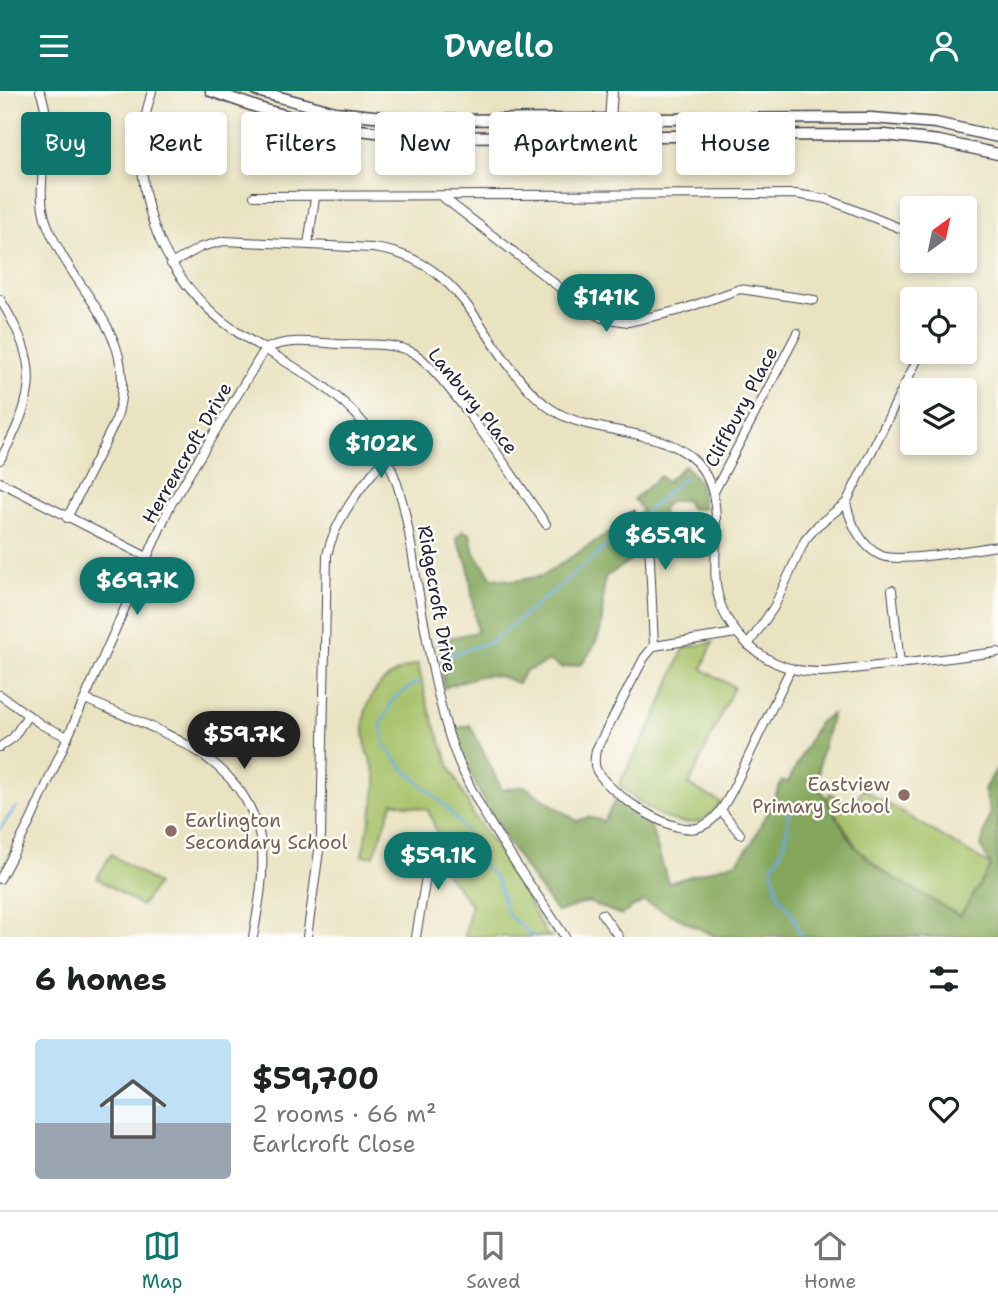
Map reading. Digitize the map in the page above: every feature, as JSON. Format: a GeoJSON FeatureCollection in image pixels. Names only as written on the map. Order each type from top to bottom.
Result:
{"type":"FeatureCollection","features":[{"type":"Feature","properties":{"kind":"main road"},"geometry":{"type":"LineString","coordinates":[[211,91],[297,119],[363,132],[441,137],[489,136]]}},
{"type":"Feature","properties":{"kind":"main road"},"geometry":{"type":"LineString","coordinates":[[257,91],[335,112],[432,120],[489,119]]}},
{"type":"Feature","properties":{"kind":"main road"},"geometry":{"type":"LineString","coordinates":[[662,118],[904,120],[936,123],[998,137]]}},
{"type":"Feature","properties":{"kind":"main road"},"geometry":{"type":"LineString","coordinates":[[662,135],[884,135],[939,141],[998,154]]}},
{"type":"Feature","properties":{"kind":"street"},"geometry":{"type":"LineString","coordinates":[[40,91],[47,121],[43,200],[46,220],[52,237],[107,324],[123,365],[121,404],[116,420],[66,518]]}},
{"type":"Feature","properties":{"kind":"street","name":"Ridgecroft Drive"},"geometry":{"type":"LineString","coordinates":[[152,91],[142,138],[143,180],[152,222],[171,264],[198,299],[217,317],[320,383],[346,404],[363,421],[386,457],[401,497],[438,693],[460,765],[487,817],[565,937]]}},
{"type":"Feature","properties":{"kind":"street"},"geometry":{"type":"LineString","coordinates":[[610,112],[612,91]]}},
{"type":"Feature","properties":{"kind":"street"},"geometry":{"type":"LineString","coordinates":[[254,196],[444,198],[795,194],[827,199],[900,228]]}},
{"type":"Feature","properties":{"kind":"street"},"geometry":{"type":"LineString","coordinates":[[308,244],[315,198]]}},
{"type":"Feature","properties":{"kind":"street"},"geometry":{"type":"LineString","coordinates":[[444,198],[580,304],[602,318],[614,321],[653,318],[740,289],[814,300]]}},
{"type":"Feature","properties":{"kind":"street"},"geometry":{"type":"LineString","coordinates":[[171,264],[201,247],[224,241],[391,250],[432,267],[447,280],[528,387],[544,403],[574,420],[654,440],[690,455],[705,474],[713,494],[716,588],[728,620],[736,633],[768,660],[791,668],[824,672],[998,652]]}},
{"type":"Feature","properties":{"kind":"street"},"geometry":{"type":"LineString","coordinates":[[0,299],[24,342],[30,375],[24,411],[0,460]]}},
{"type":"Feature","properties":{"kind":"street","name":"Cliffbury Place"},"geometry":{"type":"LineString","coordinates":[[713,494],[797,333]]}},
{"type":"Feature","properties":{"kind":"street","name":"Lanbury Place"},"geometry":{"type":"LineString","coordinates":[[265,349],[301,341],[391,348],[414,353],[449,390],[546,524]]}},
{"type":"Feature","properties":{"kind":"street","name":"Herrencroft Drive"},"geometry":{"type":"LineString","coordinates":[[0,879],[68,737],[170,506],[265,349]]}},
{"type":"Feature","properties":{"kind":"street"},"geometry":{"type":"LineString","coordinates":[[748,645],[774,607],[805,540],[818,525],[846,503],[915,364]]}},
{"type":"Feature","properties":{"kind":"street"},"geometry":{"type":"LineString","coordinates":[[307,937],[321,835],[327,555],[336,529],[366,482],[386,457]]}},
{"type":"Feature","properties":{"kind":"street"},"geometry":{"type":"LineString","coordinates":[[0,482],[147,557]]}},
{"type":"Feature","properties":{"kind":"street"},"geometry":{"type":"LineString","coordinates":[[846,503],[861,537],[882,556],[897,558],[998,546]]}},
{"type":"Feature","properties":{"kind":"street"},"geometry":{"type":"LineString","coordinates":[[632,516],[643,527],[649,539],[654,646],[634,675],[596,750],[596,769],[624,798],[680,829],[699,828],[721,810],[783,690],[791,668]]}},
{"type":"Feature","properties":{"kind":"street"},"geometry":{"type":"LineString","coordinates":[[892,590],[900,664]]}},
{"type":"Feature","properties":{"kind":"street"},"geometry":{"type":"LineString","coordinates":[[654,646],[736,633]]}},
{"type":"Feature","properties":{"kind":"street"},"geometry":{"type":"LineString","coordinates":[[0,695],[27,715],[68,737]]}},
{"type":"Feature","properties":{"kind":"street"},"geometry":{"type":"LineString","coordinates":[[85,699],[189,744],[211,758],[234,781],[255,818],[262,853],[253,937]]}},
{"type":"Feature","properties":{"kind":"street"},"geometry":{"type":"LineString","coordinates":[[0,747],[13,738],[27,715]]}},
{"type":"Feature","properties":{"kind":"street"},"geometry":{"type":"LineString","coordinates":[[721,810],[740,834]]}},
{"type":"Feature","properties":{"kind":"street"},"geometry":{"type":"LineString","coordinates":[[416,937],[432,841]]}},
{"type":"Feature","properties":{"kind":"street"},"geometry":{"type":"LineString","coordinates":[[602,914],[619,937]]}},
{"type":"Feature","properties":{"kind":"green space"},"geometry":{"type":"Polygon","coordinates":[[[685,465],[699,482],[704,509],[690,508],[686,500],[669,502],[662,508],[663,529],[637,556],[605,577],[600,631],[582,664],[562,668],[550,661],[524,672],[518,684],[490,675],[444,688],[439,640],[477,632],[468,564],[456,538],[463,531],[470,534],[473,550],[492,578],[515,581],[542,576],[642,511],[634,499],[660,476],[666,482],[685,465]]]}},
{"type":"Feature","properties":{"kind":"green space"},"geometry":{"type":"Polygon","coordinates":[[[713,642],[702,669],[734,687],[689,785],[720,802],[710,815],[698,821],[684,822],[655,813],[619,784],[654,720],[684,648],[713,642]]]}},
{"type":"Feature","properties":{"kind":"green space"},"geometry":{"type":"Polygon","coordinates":[[[418,664],[427,703],[450,767],[474,816],[514,873],[545,933],[552,937],[465,937],[471,904],[446,873],[436,830],[428,810],[393,802],[374,856],[362,856],[376,790],[375,773],[364,735],[367,707],[372,695],[390,676],[418,664]]]}},
{"type":"Feature","properties":{"kind":"green space"},"geometry":{"type":"Polygon","coordinates":[[[832,714],[821,754],[817,783],[854,846],[885,873],[960,916],[991,866],[981,847],[990,812],[984,789],[998,767],[998,937],[716,937],[644,901],[621,915],[588,902],[557,912],[498,825],[473,779],[453,730],[470,725],[502,790],[524,786],[577,821],[588,817],[604,821],[616,799],[649,821],[668,883],[737,862],[753,841],[782,781],[788,782],[818,723],[832,714]]]}},
{"type":"Feature","properties":{"kind":"green space"},"geometry":{"type":"Polygon","coordinates":[[[863,789],[992,866],[960,916],[885,873],[862,855],[826,800],[830,793],[852,806],[863,789]]]}},
{"type":"Feature","properties":{"kind":"green space"},"geometry":{"type":"Polygon","coordinates":[[[111,854],[157,884],[141,906],[97,878],[111,854]]]}},
{"type":"Feature","properties":{"kind":"waterway"},"geometry":{"type":"LineString","coordinates":[[647,511],[685,477]]}},
{"type":"Feature","properties":{"kind":"waterway"},"geometry":{"type":"LineString","coordinates":[[443,657],[493,641],[634,524]]}},
{"type":"Feature","properties":{"kind":"waterway"},"geometry":{"type":"LineString","coordinates":[[417,682],[393,699],[381,725],[385,746],[403,768],[445,805],[468,834],[476,858],[497,880],[508,915],[534,937]]}},
{"type":"Feature","properties":{"kind":"waterway"},"geometry":{"type":"LineString","coordinates":[[788,804],[786,837],[772,867],[778,895],[792,913],[801,937]]}},
{"type":"Feature","properties":{"kind":"waterway"},"geometry":{"type":"LineString","coordinates":[[0,829],[16,807]]}},
{"type":"Feature","properties":{"kind":"place","name":"Eastview Primary School"},"geometry":{"type":"Point","coordinates":[904,795]}},
{"type":"Feature","properties":{"kind":"place","name":"Earlington Secondary School"},"geometry":{"type":"Point","coordinates":[171,831]}}]}
